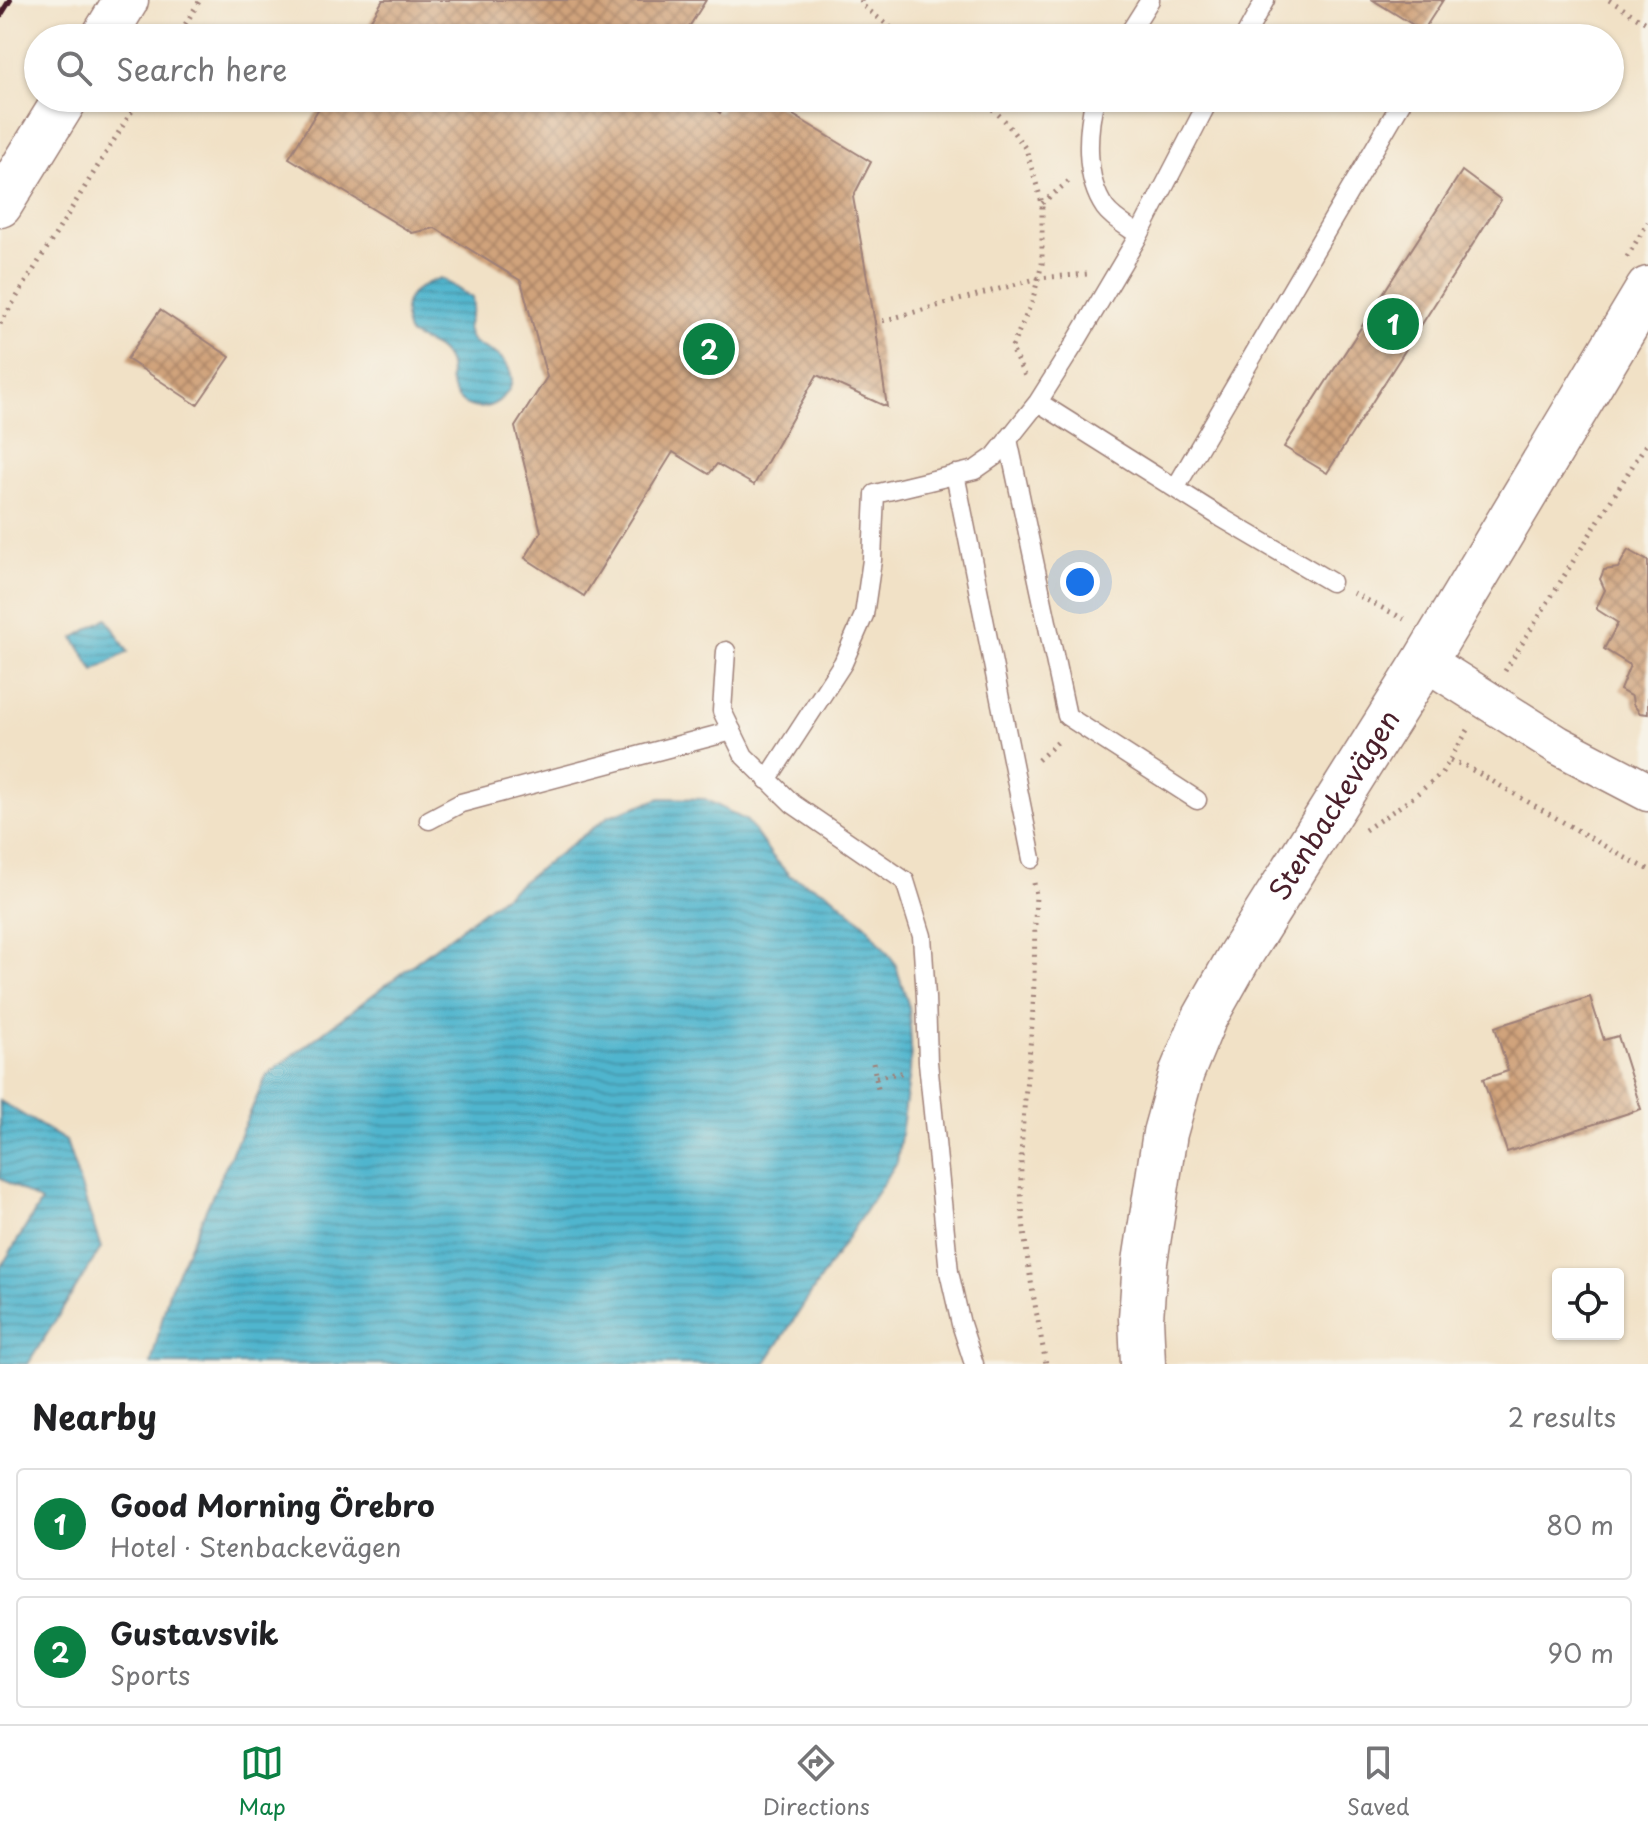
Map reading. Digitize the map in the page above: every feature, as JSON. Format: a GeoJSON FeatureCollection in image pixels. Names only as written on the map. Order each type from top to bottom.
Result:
{"type":"FeatureCollection","features":[{"type":"Feature","properties":{"kind":"street"},"geometry":{"type":"LineString","coordinates":[[111,24],[126,0]]}},
{"type":"Feature","properties":{"kind":"street"},"geometry":{"type":"LineString","coordinates":[[0,205],[57,112]]}},
{"type":"Feature","properties":{"kind":"street","name":"Stenbackevägen"},"geometry":{"type":"LineString","coordinates":[[1143,1364],[1141,1318],[1145,1262],[1165,1133],[1182,1072],[1204,1019],[1239,957],[1425,661],[1648,289]]}},
{"type":"Feature","properties":{"kind":"street"},"geometry":{"type":"LineString","coordinates":[[1425,661],[1558,745],[1648,792]]}},
{"type":"Feature","properties":{"kind":"lane"},"geometry":{"type":"LineString","coordinates":[[1135,24],[1150,0]]}},
{"type":"Feature","properties":{"kind":"lane"},"geometry":{"type":"LineString","coordinates":[[1252,24],[1265,0]]}},
{"type":"Feature","properties":{"kind":"lane"},"geometry":{"type":"LineString","coordinates":[[1093,112],[1091,173],[1098,195],[1114,218],[1139,235]]}},
{"type":"Feature","properties":{"kind":"lane"},"geometry":{"type":"LineString","coordinates":[[767,780],[843,663],[864,615],[872,560],[875,494],[975,470],[995,456],[1038,402],[1074,345],[1139,235],[1203,112]]}},
{"type":"Feature","properties":{"kind":"lane"},"geometry":{"type":"LineString","coordinates":[[1176,487],[1396,112]]}},
{"type":"Feature","properties":{"kind":"lane"},"geometry":{"type":"LineString","coordinates":[[1038,402],[1222,518],[1331,582]]}},
{"type":"Feature","properties":{"kind":"lane"},"geometry":{"type":"LineString","coordinates":[[1008,439],[1067,716],[1197,800]]}},
{"type":"Feature","properties":{"kind":"lane"},"geometry":{"type":"LineString","coordinates":[[955,474],[1032,859]]}},
{"type":"Feature","properties":{"kind":"lane"},"geometry":{"type":"LineString","coordinates":[[726,651],[722,711],[744,756],[793,804],[905,881],[922,936],[928,1062],[949,1272],[974,1364]]}},
{"type":"Feature","properties":{"kind":"lane"},"geometry":{"type":"LineString","coordinates":[[429,820],[461,803],[732,731]]}},
{"type":"Feature","properties":{"kind":"path"},"geometry":{"type":"LineString","coordinates":[[185,24],[200,0]]}},
{"type":"Feature","properties":{"kind":"path"},"geometry":{"type":"LineString","coordinates":[[861,0],[862,5],[886,24]]}},
{"type":"Feature","properties":{"kind":"path"},"geometry":{"type":"LineString","coordinates":[[1609,0],[1648,24]]}},
{"type":"Feature","properties":{"kind":"path"},"geometry":{"type":"LineString","coordinates":[[0,324],[131,112]]}},
{"type":"Feature","properties":{"kind":"path"},"geometry":{"type":"LineString","coordinates":[[996,112],[1026,149],[1042,203],[1042,264],[1032,302],[1011,349],[1038,402]]}},
{"type":"Feature","properties":{"kind":"path"},"geometry":{"type":"LineString","coordinates":[[875,323],[1039,278],[1116,272]]}},
{"type":"Feature","properties":{"kind":"path"},"geometry":{"type":"LineString","coordinates":[[1358,843],[1366,830],[1441,774],[1648,441]]}},
{"type":"Feature","properties":{"kind":"path"},"geometry":{"type":"LineString","coordinates":[[1331,582],[1404,619]]}},
{"type":"Feature","properties":{"kind":"path"},"geometry":{"type":"LineString","coordinates":[[1016,780],[1079,724]]}},
{"type":"Feature","properties":{"kind":"path"},"geometry":{"type":"LineString","coordinates":[[1450,761],[1464,765],[1648,869]]}},
{"type":"Feature","properties":{"kind":"path"},"geometry":{"type":"LineString","coordinates":[[1032,859],[1036,895],[1032,1019],[1021,1182],[1027,1252],[1046,1364]]}},
{"type":"Feature","properties":{"kind":"path"},"geometry":{"type":"LineString","coordinates":[[873,1063],[878,1089]]}},
{"type":"Feature","properties":{"kind":"path"},"geometry":{"type":"LineString","coordinates":[[876,1077],[910,1072]]}},
{"type":"Feature","properties":{"kind":"water"},"geometry":{"type":"Polygon","coordinates":[[[441,278],[472,298],[467,328],[470,338],[500,357],[511,373],[509,390],[489,406],[474,407],[460,400],[451,384],[444,354],[408,333],[405,312],[410,297],[422,286],[441,278]]]}},
{"type":"Feature","properties":{"kind":"water"},"geometry":{"type":"Polygon","coordinates":[[[107,618],[128,652],[94,671],[74,638],[107,618]]]}},
{"type":"Feature","properties":{"kind":"water"},"geometry":{"type":"Polygon","coordinates":[[[661,798],[705,799],[747,821],[790,876],[829,893],[867,926],[895,963],[909,1007],[910,1072],[897,1162],[765,1364],[151,1364],[169,1291],[267,1075],[609,816],[661,798]]]}},
{"type":"Feature","properties":{"kind":"water"},"geometry":{"type":"Polygon","coordinates":[[[0,1101],[66,1141],[101,1248],[28,1364],[0,1364],[0,1269],[41,1202],[0,1178],[0,1101]]]}},
{"type":"Feature","properties":{"kind":"building"},"geometry":{"type":"Polygon","coordinates":[[[383,0],[706,0],[691,24],[368,24],[383,0]]]}},
{"type":"Feature","properties":{"kind":"building"},"geometry":{"type":"Polygon","coordinates":[[[1373,0],[1443,0],[1428,24],[1412,24],[1373,0]]]}},
{"type":"Feature","properties":{"kind":"building"},"geometry":{"type":"Polygon","coordinates":[[[317,112],[788,112],[871,162],[853,197],[887,407],[817,375],[754,485],[717,464],[709,474],[673,452],[584,596],[525,558],[541,532],[515,427],[547,377],[521,281],[435,228],[412,233],[289,158],[317,112]]]}},
{"type":"Feature","properties":{"kind":"building"},"geometry":{"type":"Polygon","coordinates":[[[1462,171],[1501,200],[1327,473],[1284,447],[1462,171]]]}},
{"type":"Feature","properties":{"kind":"building"},"geometry":{"type":"Polygon","coordinates":[[[160,310],[230,357],[197,405],[127,359],[160,310]]]}},
{"type":"Feature","properties":{"kind":"building"},"geometry":{"type":"Polygon","coordinates":[[[1628,550],[1648,561],[1648,714],[1640,713],[1632,697],[1620,690],[1630,665],[1604,649],[1618,623],[1596,609],[1605,590],[1600,579],[1604,570],[1618,568],[1628,550]]]}},
{"type":"Feature","properties":{"kind":"building"},"geometry":{"type":"Polygon","coordinates":[[[1590,997],[1604,1040],[1618,1036],[1641,1109],[1507,1152],[1483,1079],[1508,1071],[1495,1027],[1590,997]]]}},
{"type":"Feature","properties":{"kind":"railway"},"geometry":{"type":"LineString","coordinates":[[0,16],[10,0]]}},
{"type":"Feature","properties":{"kind":"place","name":"Good Morning Örebro"},"geometry":{"type":"Point","coordinates":[1393,324]}},
{"type":"Feature","properties":{"kind":"place","name":"Gustavsvik"},"geometry":{"type":"Point","coordinates":[709,349]}}]}
